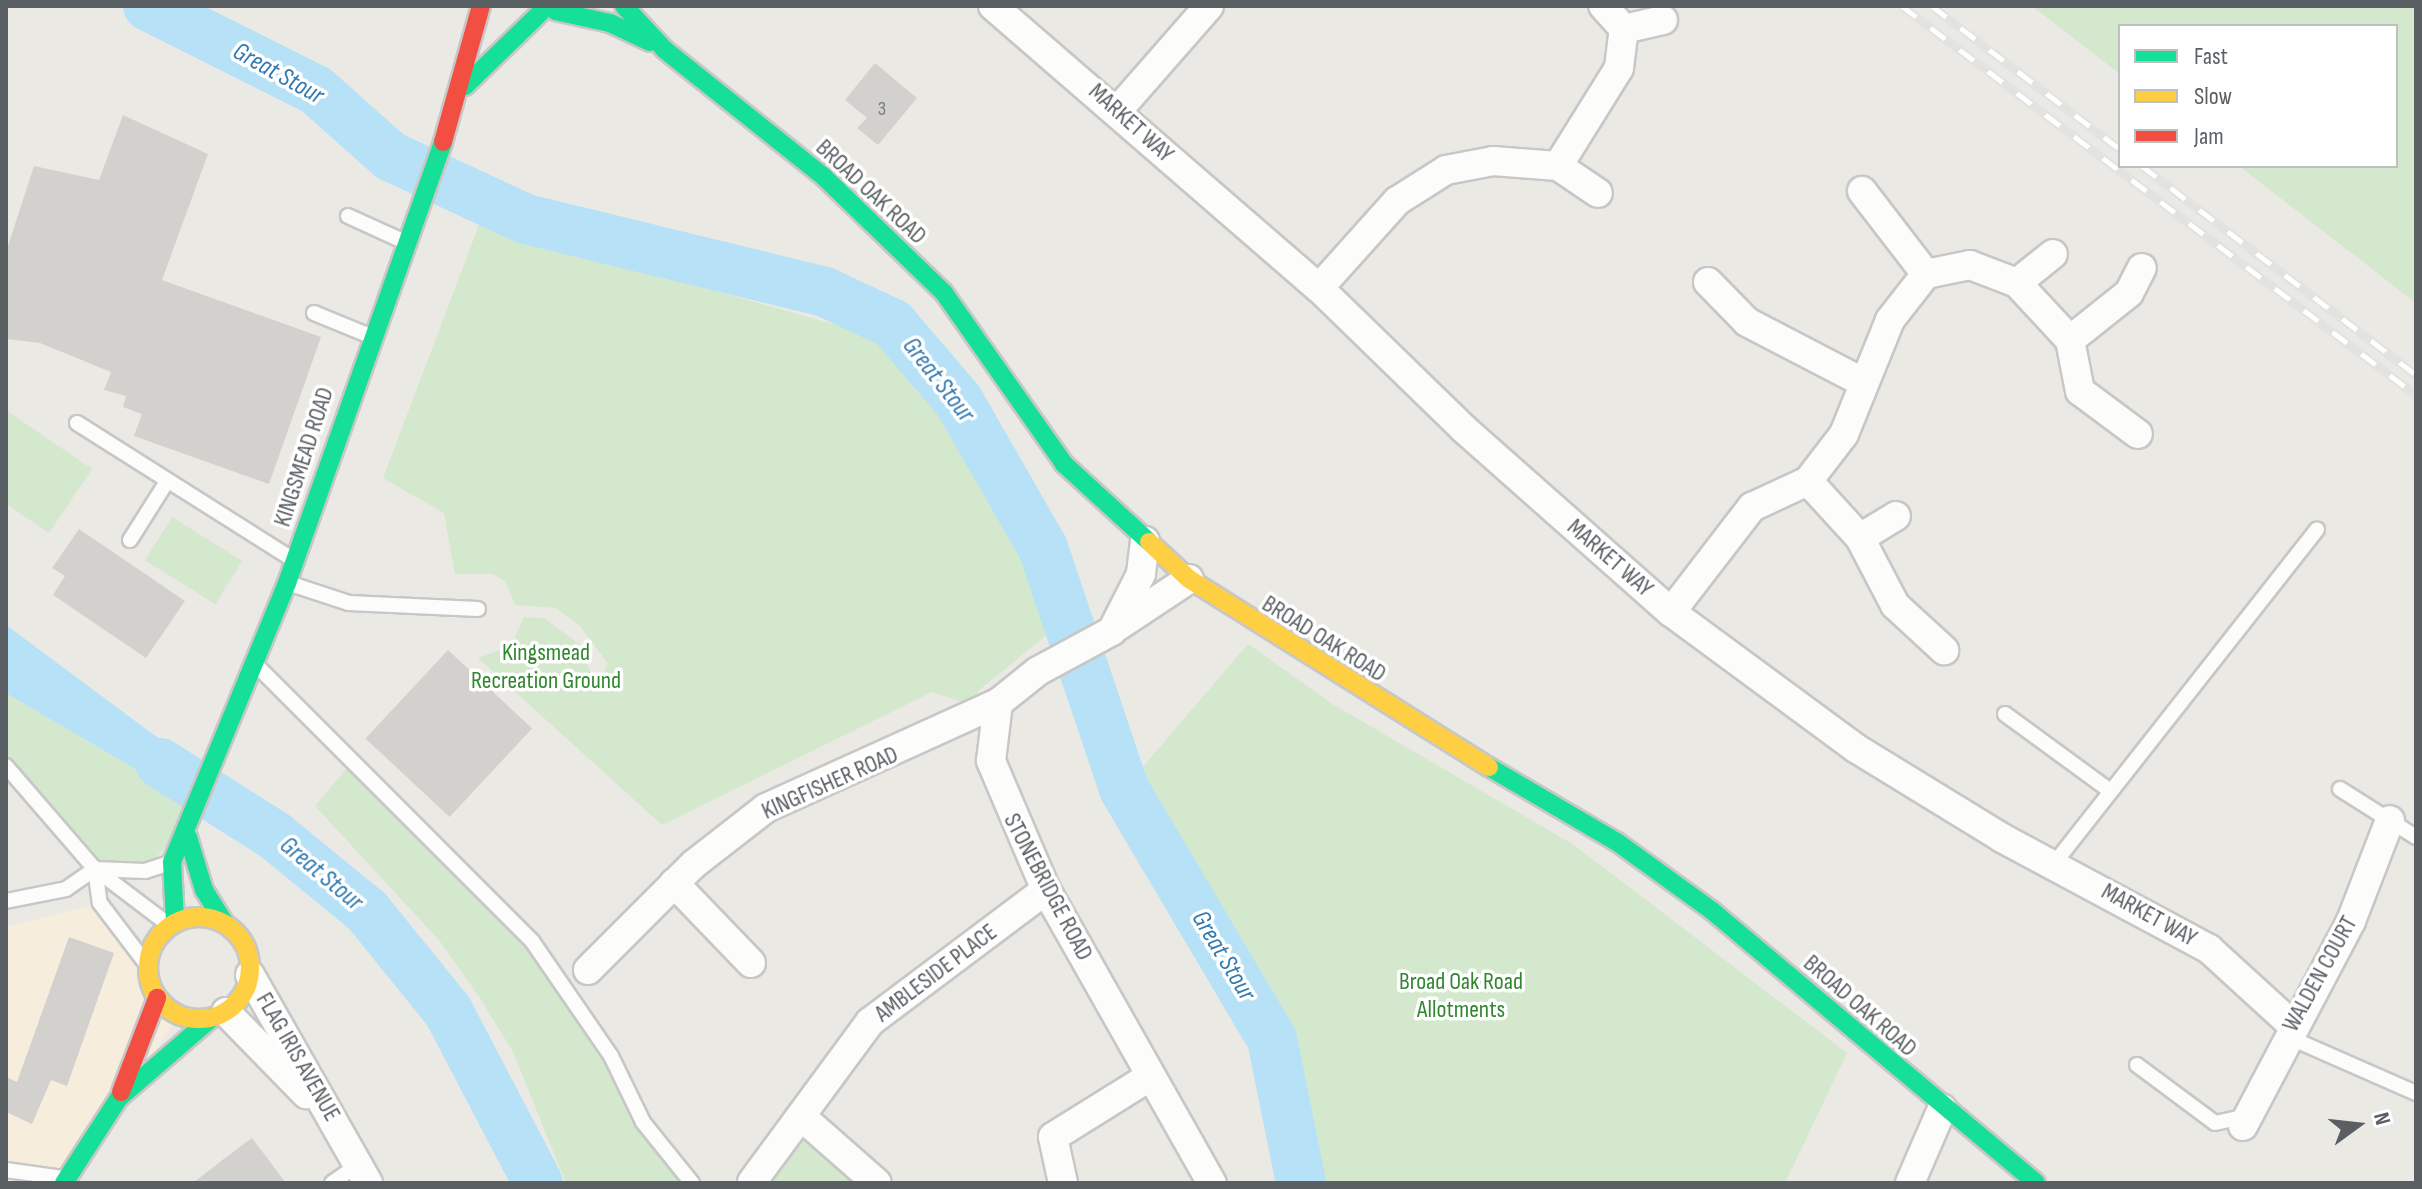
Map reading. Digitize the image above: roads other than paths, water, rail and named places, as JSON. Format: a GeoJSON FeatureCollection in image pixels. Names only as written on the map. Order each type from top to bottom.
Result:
{"type":"FeatureCollection","features":[{"type":"Feature","properties":{"kind":"street","name":"KINGSMEAD ROAD"},"geometry":{"type":"LineString","coordinates":[[172,862],[189,834],[235,723],[287,583],[403,241],[461,91],[481,6]]}},
{"type":"Feature","properties":{"kind":"street","name":"BROAD OAK ROAD"},"geometry":{"type":"LineString","coordinates":[[514,6],[553,10],[610,23],[665,50]]}},
{"type":"Feature","properties":{"kind":"street","name":"BROAD OAK ROAD"},"geometry":{"type":"LineString","coordinates":[[624,6],[665,50],[824,177],[944,293],[1064,464],[1189,579],[1354,687],[1617,842],[1711,910],[1942,1109],[2036,1183]]}},
{"type":"Feature","properties":{"kind":"street","name":"MARKET WAY"},"geometry":{"type":"LineString","coordinates":[[993,6],[1118,110],[1319,288],[1464,429],[1671,612],[1857,749],[2053,865],[2209,949],[2288,1030]]}},
{"type":"Feature","properties":{"kind":"street"},"geometry":{"type":"LineString","coordinates":[[1118,110],[1209,6]]}},
{"type":"Feature","properties":{"kind":"street"},"geometry":{"type":"LineString","coordinates":[[1558,166],[1619,68],[1624,29],[1603,6]]}},
{"type":"Feature","properties":{"kind":"street","name":"KINGSMEAD ROAD"},"geometry":{"type":"LineString","coordinates":[[461,91],[553,10]]}},
{"type":"Feature","properties":{"kind":"street"},"geometry":{"type":"LineString","coordinates":[[1624,29],[1663,20]]}},
{"type":"Feature","properties":{"kind":"street"},"geometry":{"type":"LineString","coordinates":[[1319,288],[1397,201],[1446,170],[1493,161],[1558,166],[1598,193]]}},
{"type":"Feature","properties":{"kind":"street"},"geometry":{"type":"LineString","coordinates":[[1862,191],[1926,274]]}},
{"type":"Feature","properties":{"kind":"street"},"geometry":{"type":"LineString","coordinates":[[2017,283],[2053,254]]}},
{"type":"Feature","properties":{"kind":"street"},"geometry":{"type":"LineString","coordinates":[[1671,612],[1752,507],[1808,481],[1844,434],[1890,320],[1926,274],[1970,265],[2017,283],[2070,340],[2080,391],[2138,434]]}},
{"type":"Feature","properties":{"kind":"street"},"geometry":{"type":"LineString","coordinates":[[2070,340],[2129,293],[2142,268]]}},
{"type":"Feature","properties":{"kind":"street"},"geometry":{"type":"LineString","coordinates":[[1708,282],[1747,322],[1864,383]]}},
{"type":"Feature","properties":{"kind":"street"},"geometry":{"type":"LineString","coordinates":[[1808,481],[1860,538],[1895,605],[1944,650]]}},
{"type":"Feature","properties":{"kind":"street"},"geometry":{"type":"LineString","coordinates":[[1860,538],[1896,516]]}},
{"type":"Feature","properties":{"kind":"street"},"geometry":{"type":"LineString","coordinates":[[1113,630],[1141,574],[1145,541]]}},
{"type":"Feature","properties":{"kind":"street"},"geometry":{"type":"LineString","coordinates":[[998,703],[1038,671],[1113,630],[1189,579]]}},
{"type":"Feature","properties":{"kind":"street","name":"KINGFISHER ROAD"},"geometry":{"type":"LineString","coordinates":[[588,970],[674,883],[766,808],[998,703]]}},
{"type":"Feature","properties":{"kind":"street","name":"STONEBRIDGE ROAD"},"geometry":{"type":"LineString","coordinates":[[998,703],[991,725],[995,781],[1046,890],[1212,1183]]}},
{"type":"Feature","properties":{"kind":"street","name":"WALDEN COURT"},"geometry":{"type":"LineString","coordinates":[[2246,1121],[2288,1030],[2351,921],[2390,820]]}},
{"type":"Feature","properties":{"kind":"street"},"geometry":{"type":"LineString","coordinates":[[119,1098],[219,1015],[250,975],[245,944],[224,922],[204,890],[189,834]]}},
{"type":"Feature","properties":{"kind":"street"},"geometry":{"type":"LineString","coordinates":[[172,862],[172,923],[147,965],[157,998],[179,1016],[219,1015]]}},
{"type":"Feature","properties":{"kind":"street"},"geometry":{"type":"LineString","coordinates":[[674,883],[751,963]]}},
{"type":"Feature","properties":{"kind":"street","name":"AMBLESIDE PLACE"},"geometry":{"type":"LineString","coordinates":[[751,1183],[803,1118],[870,1022],[1046,890]]}},
{"type":"Feature","properties":{"kind":"street"},"geometry":{"type":"LineString","coordinates":[[172,923],[224,922]]}},
{"type":"Feature","properties":{"kind":"street","name":"FLAG IRIS AVENUE"},"geometry":{"type":"LineString","coordinates":[[250,975],[357,1163]]}},
{"type":"Feature","properties":{"kind":"street"},"geometry":{"type":"LineString","coordinates":[[65,1181],[119,1098],[157,998]]}},
{"type":"Feature","properties":{"kind":"street","name":"FLAG IRIS AVENUE"},"geometry":{"type":"LineString","coordinates":[[219,1015],[357,1163]]}},
{"type":"Feature","properties":{"kind":"street"},"geometry":{"type":"LineString","coordinates":[[1063,1183],[1053,1137],[1151,1076]]}},
{"type":"Feature","properties":{"kind":"street"},"geometry":{"type":"LineString","coordinates":[[1910,1183],[1942,1109]]}},
{"type":"Feature","properties":{"kind":"street"},"geometry":{"type":"LineString","coordinates":[[803,1118],[877,1183]]}},
{"type":"Feature","properties":{"kind":"lane"},"geometry":{"type":"LineString","coordinates":[[348,216],[403,241]]}},
{"type":"Feature","properties":{"kind":"lane"},"geometry":{"type":"LineString","coordinates":[[314,313],[370,336]]}},
{"type":"Feature","properties":{"kind":"lane"},"geometry":{"type":"LineString","coordinates":[[77,423],[166,483],[295,560]]}},
{"type":"Feature","properties":{"kind":"lane"},"geometry":{"type":"LineString","coordinates":[[130,540],[166,483]]}},
{"type":"Feature","properties":{"kind":"lane"},"geometry":{"type":"LineString","coordinates":[[2053,865],[2317,529]]}},
{"type":"Feature","properties":{"kind":"lane"},"geometry":{"type":"LineString","coordinates":[[287,583],[349,603],[478,609]]}},
{"type":"Feature","properties":{"kind":"lane"},"geometry":{"type":"LineString","coordinates":[[257,665],[532,941],[611,1056],[647,1127],[692,1183]]}},
{"type":"Feature","properties":{"kind":"lane"},"geometry":{"type":"LineString","coordinates":[[2005,714],[2109,790]]}},
{"type":"Feature","properties":{"kind":"lane"},"geometry":{"type":"LineString","coordinates":[[6,766],[95,869],[172,923]]}},
{"type":"Feature","properties":{"kind":"lane"},"geometry":{"type":"LineString","coordinates":[[2340,789],[2416,837]]}},
{"type":"Feature","properties":{"kind":"lane"},"geometry":{"type":"LineString","coordinates":[[6,901],[66,889],[95,869],[145,871],[172,862]]}},
{"type":"Feature","properties":{"kind":"lane"},"geometry":{"type":"LineString","coordinates":[[95,869],[100,903],[147,965]]}},
{"type":"Feature","properties":{"kind":"lane"},"geometry":{"type":"LineString","coordinates":[[2288,1030],[2416,1093]]}},
{"type":"Feature","properties":{"kind":"lane"},"geometry":{"type":"LineString","coordinates":[[2137,1065],[2215,1123],[2246,1121]]}},
{"type":"Feature","properties":{"kind":"lane"},"geometry":{"type":"LineString","coordinates":[[332,1183],[357,1163]]}},
{"type":"Feature","properties":{"kind":"lane"},"geometry":{"type":"LineString","coordinates":[[6,1170],[65,1181]]}},
{"type":"Feature","properties":{"kind":"water"},"geometry":{"type":"Polygon","coordinates":[[[6,625],[212,778],[200,807],[6,693],[6,625]]]}},
{"type":"Feature","properties":{"kind":"waterway","name":"Great Stour"},"geometry":{"type":"LineString","coordinates":[[148,6],[316,90],[390,156],[526,219],[825,292],[893,324],[958,400],[1043,548],[1124,789],[1272,1039],[1301,1183]]}},
{"type":"Feature","properties":{"kind":"waterway","name":"Great Stour"},"geometry":{"type":"LineString","coordinates":[[160,763],[274,835],[367,911],[448,1011],[538,1183]]}},
{"type":"Feature","properties":{"kind":"railway"},"geometry":{"type":"LineString","coordinates":[[1902,6],[2416,395]]}},
{"type":"Feature","properties":{"kind":"railway"},"geometry":{"type":"LineString","coordinates":[[1932,6],[2118,147]]}},
{"type":"Feature","properties":{"kind":"railway"},"geometry":{"type":"LineString","coordinates":[[2145,168],[2416,375]]}},
{"type":"Feature","properties":{"kind":"park label","name":"Kingsmead Recreation Ground"},"geometry":{"type":"Point","coordinates":[546,667]}},
{"type":"Feature","properties":{"kind":"park label","name":"Broad Oak Road Allotments"},"geometry":{"type":"Point","coordinates":[1461,996]}}]}
